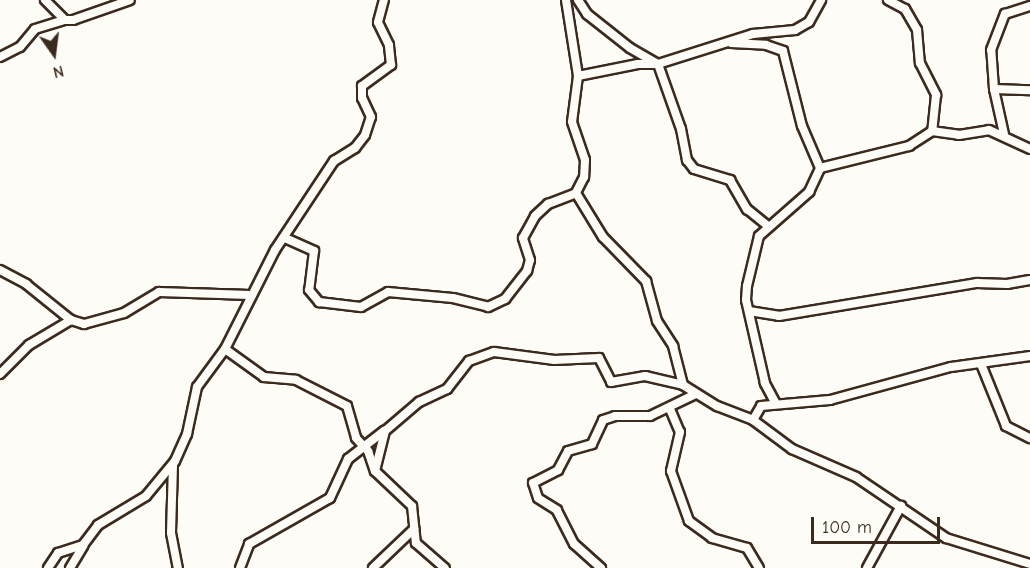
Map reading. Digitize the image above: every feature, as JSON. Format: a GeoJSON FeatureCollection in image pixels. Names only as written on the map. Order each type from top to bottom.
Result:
{"type":"FeatureCollection","features":[{"type":"Feature","properties":{"kind":"street"},"geometry":{"type":"LineString","coordinates":[[45,0],[65,20]]}},
{"type":"Feature","properties":{"kind":"street"},"geometry":{"type":"LineString","coordinates":[[0,57],[20,47],[35,29],[65,20],[85,19],[130,0]]}},
{"type":"Feature","properties":{"kind":"street"},"geometry":{"type":"LineString","coordinates":[[70,568],[98,525],[146,496],[174,462],[187,434],[197,387],[225,349],[250,295],[334,161],[355,148],[365,135],[371,117],[362,98],[362,86],[391,65],[389,45],[378,22],[384,0]]}},
{"type":"Feature","properties":{"kind":"street"},"geometry":{"type":"LineString","coordinates":[[566,0],[578,76],[572,122],[585,166],[576,193],[603,237],[646,281],[657,321],[673,346],[683,386]]}},
{"type":"Feature","properties":{"kind":"street"},"geometry":{"type":"LineString","coordinates":[[578,0],[586,14],[630,48],[658,64],[690,165],[694,169],[730,180],[747,209],[768,226]]}},
{"type":"Feature","properties":{"kind":"street"},"geometry":{"type":"LineString","coordinates":[[578,76],[658,64],[753,34],[801,28],[821,0]]}},
{"type":"Feature","properties":{"kind":"street"},"geometry":{"type":"LineString","coordinates":[[888,0],[905,9],[917,30],[920,63],[936,95],[932,131]]}},
{"type":"Feature","properties":{"kind":"street"},"geometry":{"type":"LineString","coordinates":[[1004,135],[994,89],[991,56],[996,31],[1007,12],[1030,6]]}},
{"type":"Feature","properties":{"kind":"street"},"geometry":{"type":"LineString","coordinates":[[722,43],[766,45],[783,51],[802,126],[820,168]]}},
{"type":"Feature","properties":{"kind":"street"},"geometry":{"type":"LineString","coordinates":[[994,89],[1030,90]]}},
{"type":"Feature","properties":{"kind":"street"},"geometry":{"type":"LineString","coordinates":[[776,404],[765,383],[746,293],[755,248],[768,226],[808,192],[820,168],[909,146],[932,131],[959,135],[989,130],[1030,149]]}},
{"type":"Feature","properties":{"kind":"street"},"geometry":{"type":"LineString","coordinates":[[285,238],[314,250],[309,290],[319,302],[361,307],[388,292],[453,298],[488,307],[506,299],[527,271],[530,260],[523,238],[535,216],[548,204],[576,193]]}},
{"type":"Feature","properties":{"kind":"street"},"geometry":{"type":"LineString","coordinates":[[0,270],[26,285],[71,321],[96,323],[159,292],[250,295]]}},
{"type":"Feature","properties":{"kind":"street"},"geometry":{"type":"LineString","coordinates":[[749,311],[779,316],[977,283],[1007,284],[1030,280]]}},
{"type":"Feature","properties":{"kind":"street"},"geometry":{"type":"LineString","coordinates":[[0,374],[29,345],[71,321]]}},
{"type":"Feature","properties":{"kind":"street"},"geometry":{"type":"LineString","coordinates":[[225,349],[264,377],[296,380],[342,402],[375,471],[412,506],[416,543],[442,566]]}},
{"type":"Feature","properties":{"kind":"street"},"geometry":{"type":"LineString","coordinates":[[240,568],[249,544],[330,498],[346,462],[363,446],[419,402],[447,390],[469,362],[500,350],[554,360],[599,358],[611,382],[645,375],[683,386],[753,420],[792,449],[843,470],[959,544],[1030,564]]}},
{"type":"Feature","properties":{"kind":"street"},"geometry":{"type":"LineString","coordinates":[[753,420],[758,407],[866,393],[951,367],[1030,356]]}},
{"type":"Feature","properties":{"kind":"street"},"geometry":{"type":"LineString","coordinates":[[981,364],[1006,426],[1030,438]]}},
{"type":"Feature","properties":{"kind":"street"},"geometry":{"type":"LineString","coordinates":[[601,568],[574,543],[557,510],[538,498],[533,483],[558,470],[568,450],[592,444],[600,423],[607,418],[646,417],[670,409],[696,394]]}},
{"type":"Feature","properties":{"kind":"street"},"geometry":{"type":"LineString","coordinates":[[670,409],[680,432],[671,471],[689,521],[712,538],[747,548],[759,568]]}},
{"type":"Feature","properties":{"kind":"street"},"geometry":{"type":"LineString","coordinates":[[375,471],[385,431]]}},
{"type":"Feature","properties":{"kind":"street"},"geometry":{"type":"LineString","coordinates":[[174,462],[171,533],[178,568]]}},
{"type":"Feature","properties":{"kind":"street"},"geometry":{"type":"LineString","coordinates":[[867,568],[901,506]]}},
{"type":"Feature","properties":{"kind":"street"},"geometry":{"type":"LineString","coordinates":[[373,568],[414,529]]}},
{"type":"Feature","properties":{"kind":"street"},"geometry":{"type":"LineString","coordinates":[[48,568],[58,553],[83,545]]}}]}
